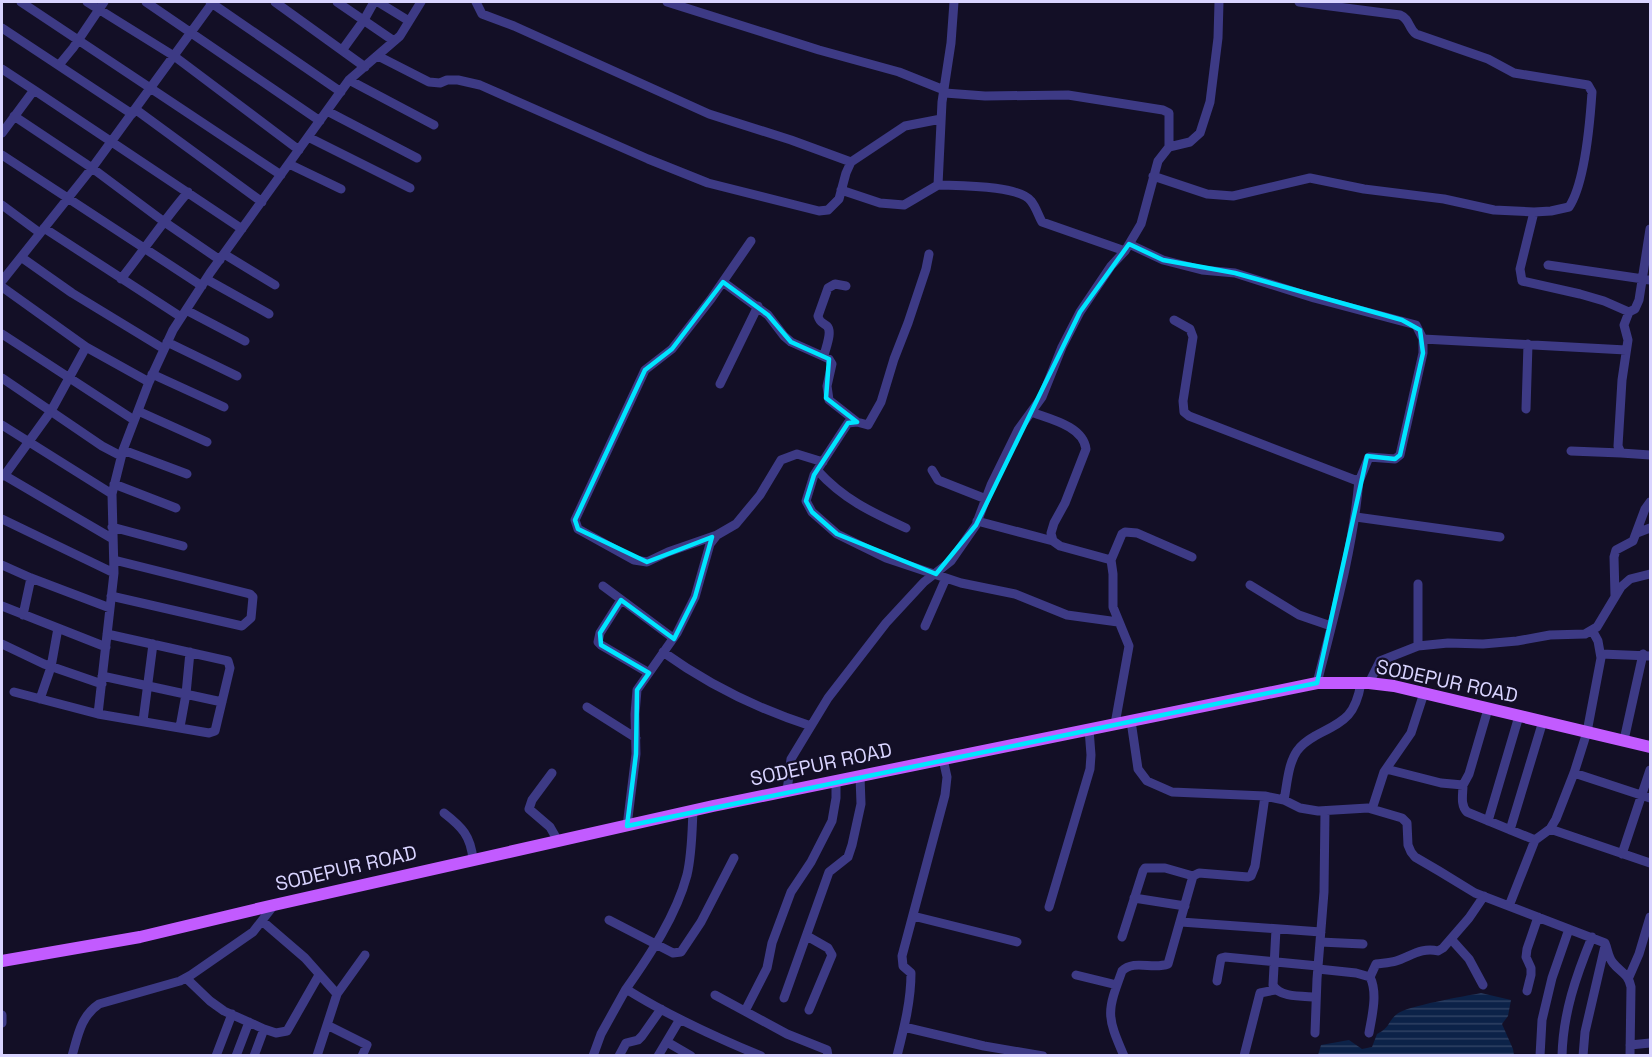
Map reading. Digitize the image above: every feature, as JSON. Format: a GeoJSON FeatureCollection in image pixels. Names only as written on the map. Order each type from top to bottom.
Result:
{"type":"FeatureCollection","features":[{"type":"Feature","properties":{"kind":"main road","name":"SODEPUR ROAD"},"geometry":{"type":"LineString","coordinates":[[2,961],[140,937],[274,904],[693,810],[1317,683],[1365,683],[1424,693],[1650,747]]}},
{"type":"Feature","properties":{"kind":"street"},"geometry":{"type":"LineString","coordinates":[[21,2],[281,175]]}},
{"type":"Feature","properties":{"kind":"street"},"geometry":{"type":"LineString","coordinates":[[87,2],[101,5],[174,56],[299,150]]}},
{"type":"Feature","properties":{"kind":"street"},"geometry":{"type":"LineString","coordinates":[[146,2],[320,121]]}},
{"type":"Feature","properties":{"kind":"street"},"geometry":{"type":"LineString","coordinates":[[2,281],[92,168],[212,2],[341,92]]}},
{"type":"Feature","properties":{"kind":"street"},"geometry":{"type":"LineString","coordinates":[[275,2],[365,67]]}},
{"type":"Feature","properties":{"kind":"street"},"geometry":{"type":"LineString","coordinates":[[337,2],[394,41]]}},
{"type":"Feature","properties":{"kind":"street"},"geometry":{"type":"LineString","coordinates":[[343,49],[376,2],[409,21]]}},
{"type":"Feature","properties":{"kind":"street"},"geometry":{"type":"LineString","coordinates":[[98,714],[114,573],[113,489],[122,453],[151,378],[184,313],[262,201],[349,80],[394,41],[421,2]]}},
{"type":"Feature","properties":{"kind":"street"},"geometry":{"type":"LineString","coordinates":[[476,2],[482,14],[514,26],[699,110],[852,162]]}},
{"type":"Feature","properties":{"kind":"street"},"geometry":{"type":"LineString","coordinates":[[668,2],[819,50],[898,72],[944,92],[985,96],[1068,95],[1163,110],[1169,113],[1169,147],[1158,161],[1141,224],[1080,312],[1062,347],[1042,397],[1018,430],[977,521],[951,561],[924,582],[864,649],[828,699],[790,759],[787,790]]}},
{"type":"Feature","properties":{"kind":"street"},"geometry":{"type":"LineString","coordinates":[[938,185],[941,119],[951,43],[952,2]]}},
{"type":"Feature","properties":{"kind":"street"},"geometry":{"type":"LineString","coordinates":[[1169,147],[1190,142],[1200,133],[1210,102],[1218,38],[1219,2]]}},
{"type":"Feature","properties":{"kind":"street"},"geometry":{"type":"LineString","coordinates":[[1154,177],[1207,194],[1233,196],[1310,178],[1364,189],[1444,199],[1494,210],[1551,212],[1569,207],[1575,198],[1584,153],[1592,89],[1587,85],[1514,73],[1488,59],[1416,34],[1408,19],[1400,15],[1299,2]]}},
{"type":"Feature","properties":{"kind":"street"},"geometry":{"type":"LineString","coordinates":[[59,65],[79,40],[101,5]]}},
{"type":"Feature","properties":{"kind":"street"},"geometry":{"type":"LineString","coordinates":[[2,27],[134,111],[262,201]]}},
{"type":"Feature","properties":{"kind":"street"},"geometry":{"type":"LineString","coordinates":[[378,56],[429,82],[458,80],[480,85],[708,183],[819,212],[828,210],[839,199],[852,162],[905,126],[941,119]]}},
{"type":"Feature","properties":{"kind":"street"},"geometry":{"type":"LineString","coordinates":[[2,69],[242,229]]}},
{"type":"Feature","properties":{"kind":"street"},"geometry":{"type":"LineString","coordinates":[[349,80],[434,125]]}},
{"type":"Feature","properties":{"kind":"street"},"geometry":{"type":"LineString","coordinates":[[2,133],[34,90]]}},
{"type":"Feature","properties":{"kind":"street"},"geometry":{"type":"LineString","coordinates":[[327,111],[417,158]]}},
{"type":"Feature","properties":{"kind":"street"},"geometry":{"type":"LineString","coordinates":[[14,116],[92,168],[163,221],[222,257],[275,285]]}},
{"type":"Feature","properties":{"kind":"street"},"geometry":{"type":"LineString","coordinates":[[308,137],[410,188]]}},
{"type":"Feature","properties":{"kind":"street"},"geometry":{"type":"LineString","coordinates":[[2,154],[204,283],[269,314]]}},
{"type":"Feature","properties":{"kind":"street"},"geometry":{"type":"LineString","coordinates":[[289,164],[340,189]]}},
{"type":"Feature","properties":{"kind":"street"},"geometry":{"type":"LineString","coordinates":[[841,190],[880,203],[904,205],[938,185],[984,186],[1024,195],[1032,201],[1042,222],[1139,250],[1163,260],[1202,270],[1235,273],[1314,298],[1416,325],[1423,339],[1423,353],[1400,455],[1395,459],[1368,458],[1359,480],[1356,517],[1317,683]]}},
{"type":"Feature","properties":{"kind":"street"},"geometry":{"type":"LineString","coordinates":[[121,279],[146,248],[163,221],[188,192]]}},
{"type":"Feature","properties":{"kind":"street"},"geometry":{"type":"LineString","coordinates":[[2,205],[121,279],[184,313],[244,341]]}},
{"type":"Feature","properties":{"kind":"street"},"geometry":{"type":"LineString","coordinates":[[1533,212],[1520,269],[1522,281],[1588,297],[1629,312]]}},
{"type":"Feature","properties":{"kind":"street"},"geometry":{"type":"LineString","coordinates":[[1621,453],[1618,446],[1619,415],[1628,340],[1624,325],[1629,312],[1635,309],[1647,280],[1650,229]]}},
{"type":"Feature","properties":{"kind":"street"},"geometry":{"type":"LineString","coordinates":[[751,241],[672,350],[645,370],[575,520],[578,529],[634,560],[647,562],[717,535],[736,524],[760,495],[781,460],[797,454],[806,455],[820,466],[833,487],[851,500],[868,511],[906,528]]}},
{"type":"Feature","properties":{"kind":"street"},"geometry":{"type":"LineString","coordinates":[[929,254],[881,402],[868,425],[857,422],[848,423],[820,466],[809,488],[806,501],[812,512],[837,534],[886,558],[980,588],[1015,594],[1067,615],[1118,622]]}},
{"type":"Feature","properties":{"kind":"street"},"geometry":{"type":"LineString","coordinates":[[21,257],[72,293],[166,346],[237,376]]}},
{"type":"Feature","properties":{"kind":"street"},"geometry":{"type":"LineString","coordinates":[[1548,265],[1647,280]]}},
{"type":"Feature","properties":{"kind":"street"},"geometry":{"type":"LineString","coordinates":[[723,282],[758,306],[791,342],[824,356],[832,364],[827,386],[829,400],[857,422]]}},
{"type":"Feature","properties":{"kind":"street"},"geometry":{"type":"LineString","coordinates":[[824,356],[830,331],[821,323],[818,316],[828,288],[835,284],[846,286]]}},
{"type":"Feature","properties":{"kind":"street"},"geometry":{"type":"LineString","coordinates":[[2,287],[86,347],[151,378],[224,407]]}},
{"type":"Feature","properties":{"kind":"street"},"geometry":{"type":"LineString","coordinates":[[720,384],[758,306]]}},
{"type":"Feature","properties":{"kind":"street"},"geometry":{"type":"LineString","coordinates":[[1174,320],[1190,329],[1193,337],[1183,401],[1184,412],[1188,416],[1359,480]]}},
{"type":"Feature","properties":{"kind":"street"},"geometry":{"type":"LineString","coordinates":[[2,334],[69,380],[136,416],[207,442]]}},
{"type":"Feature","properties":{"kind":"street"},"geometry":{"type":"LineString","coordinates":[[1423,339],[1626,350]]}},
{"type":"Feature","properties":{"kind":"street"},"geometry":{"type":"LineString","coordinates":[[1526,409],[1528,344]]}},
{"type":"Feature","properties":{"kind":"street"},"geometry":{"type":"LineString","coordinates":[[86,347],[51,411],[3,475],[113,539]]}},
{"type":"Feature","properties":{"kind":"street"},"geometry":{"type":"LineString","coordinates":[[2,378],[102,446],[187,474]]}},
{"type":"Feature","properties":{"kind":"street"},"geometry":{"type":"LineString","coordinates":[[1031,412],[1079,433],[1085,443],[1086,449],[1065,503],[1054,523],[1051,533],[1053,542]]}},
{"type":"Feature","properties":{"kind":"street"},"geometry":{"type":"LineString","coordinates":[[2,425],[113,489],[176,508]]}},
{"type":"Feature","properties":{"kind":"street"},"geometry":{"type":"LineString","coordinates":[[1571,450],[1650,455]]}},
{"type":"Feature","properties":{"kind":"street"},"geometry":{"type":"LineString","coordinates":[[932,470],[938,480],[986,499]]}},
{"type":"Feature","properties":{"kind":"street"},"geometry":{"type":"LineString","coordinates":[[1615,596],[1614,557],[1616,550],[1633,541],[1650,500]]}},
{"type":"Feature","properties":{"kind":"street"},"geometry":{"type":"LineString","coordinates":[[1356,517],[1500,537]]}},
{"type":"Feature","properties":{"kind":"street"},"geometry":{"type":"LineString","coordinates":[[2,519],[114,573]]}},
{"type":"Feature","properties":{"kind":"street"},"geometry":{"type":"LineString","coordinates":[[977,521],[1111,561]]}},
{"type":"Feature","properties":{"kind":"street"},"geometry":{"type":"LineString","coordinates":[[112,526],[183,546]]}},
{"type":"Feature","properties":{"kind":"street"},"geometry":{"type":"LineString","coordinates":[[1637,533],[1650,528]]}},
{"type":"Feature","properties":{"kind":"street"},"geometry":{"type":"LineString","coordinates":[[1115,724],[1129,646],[1113,608],[1111,561],[1122,534],[1129,531],[1137,533],[1192,557]]}},
{"type":"Feature","properties":{"kind":"street"},"geometry":{"type":"LineString","coordinates":[[627,826],[636,754],[637,690],[673,638],[695,597],[710,544],[717,535]]}},
{"type":"Feature","properties":{"kind":"street"},"geometry":{"type":"LineString","coordinates":[[111,596],[242,626],[251,618],[253,602],[250,594],[114,560]]}},
{"type":"Feature","properties":{"kind":"street"},"geometry":{"type":"LineString","coordinates":[[2,565],[110,608]]}},
{"type":"Feature","properties":{"kind":"street"},"geometry":{"type":"LineString","coordinates":[[1284,800],[1292,761],[1297,751],[1306,741],[1348,717],[1365,683],[1380,661],[1418,646],[1448,643],[1483,644],[1550,635],[1585,634],[1597,627],[1621,587],[1630,579],[1650,574]]}},
{"type":"Feature","properties":{"kind":"street"},"geometry":{"type":"LineString","coordinates":[[23,615],[31,578]]}},
{"type":"Feature","properties":{"kind":"street"},"geometry":{"type":"LineString","coordinates":[[925,627],[946,578]]}},
{"type":"Feature","properties":{"kind":"street"},"geometry":{"type":"LineString","coordinates":[[1418,584],[1418,646]]}},
{"type":"Feature","properties":{"kind":"street"},"geometry":{"type":"LineString","coordinates":[[1250,585],[1299,615],[1331,627]]}},
{"type":"Feature","properties":{"kind":"street"},"geometry":{"type":"LineString","coordinates":[[603,586],[673,638]]}},
{"type":"Feature","properties":{"kind":"street"},"geometry":{"type":"LineString","coordinates":[[621,600],[600,633],[598,642],[649,673]]}},
{"type":"Feature","properties":{"kind":"street"},"geometry":{"type":"LineString","coordinates":[[2,606],[106,647]]}},
{"type":"Feature","properties":{"kind":"street"},"geometry":{"type":"LineString","coordinates":[[40,699],[51,667],[58,628]]}},
{"type":"Feature","properties":{"kind":"street"},"geometry":{"type":"LineString","coordinates":[[1509,906],[1534,843],[1550,829],[1556,819],[1587,732],[1601,654],[1592,630]]}},
{"type":"Feature","properties":{"kind":"street"},"geometry":{"type":"LineString","coordinates":[[14,692],[98,714],[213,732],[216,729],[230,668],[228,661],[107,634]]}},
{"type":"Feature","properties":{"kind":"street"},"geometry":{"type":"LineString","coordinates":[[2,644],[51,667],[102,680],[147,686],[222,702]]}},
{"type":"Feature","properties":{"kind":"street"},"geometry":{"type":"LineString","coordinates":[[142,721],[153,644]]}},
{"type":"Feature","properties":{"kind":"street"},"geometry":{"type":"LineString","coordinates":[[180,727],[190,652]]}},
{"type":"Feature","properties":{"kind":"street"},"geometry":{"type":"LineString","coordinates":[[663,652],[708,683],[776,715],[811,726]]}},
{"type":"Feature","properties":{"kind":"street"},"geometry":{"type":"LineString","coordinates":[[1601,654],[1647,655],[1624,740]]}},
{"type":"Feature","properties":{"kind":"street"},"geometry":{"type":"LineString","coordinates":[[1372,809],[1384,772],[1411,733],[1424,693]]}},
{"type":"Feature","properties":{"kind":"street"},"geometry":{"type":"LineString","coordinates":[[587,707],[636,738]]}},
{"type":"Feature","properties":{"kind":"street"},"geometry":{"type":"LineString","coordinates":[[1488,709],[1469,774],[1463,785],[1463,808],[1467,812],[1534,843]]}},
{"type":"Feature","properties":{"kind":"street"},"geometry":{"type":"LineString","coordinates":[[1488,821],[1519,716]]}},
{"type":"Feature","properties":{"kind":"street"},"geometry":{"type":"LineString","coordinates":[[1131,721],[1138,769],[1147,781],[1172,792],[1265,796],[1284,800],[1300,808],[1372,809],[1402,818],[1407,823],[1408,845],[1415,857],[1475,893],[1605,943],[1612,962],[1629,977]]}},
{"type":"Feature","properties":{"kind":"street"},"geometry":{"type":"LineString","coordinates":[[1510,830],[1543,722]]}},
{"type":"Feature","properties":{"kind":"street"},"geometry":{"type":"LineString","coordinates":[[1049,907],[1090,769],[1089,729]]}},
{"type":"Feature","properties":{"kind":"street"},"geometry":{"type":"LineString","coordinates":[[897,1056],[909,1008],[911,972],[903,966],[902,956],[945,795],[946,777],[943,759]]}},
{"type":"Feature","properties":{"kind":"street"},"geometry":{"type":"LineString","coordinates":[[1386,769],[1442,783],[1463,785]]}},
{"type":"Feature","properties":{"kind":"street"},"geometry":{"type":"LineString","coordinates":[[1622,854],[1646,797],[1650,770]]}},
{"type":"Feature","properties":{"kind":"street"},"geometry":{"type":"LineString","coordinates":[[552,772],[532,800],[529,809],[550,827],[558,841]]}},
{"type":"Feature","properties":{"kind":"street"},"geometry":{"type":"LineString","coordinates":[[1574,773],[1646,797]]}},
{"type":"Feature","properties":{"kind":"street"},"geometry":{"type":"LineString","coordinates":[[784,998],[829,872],[848,857],[861,804],[860,776]]}},
{"type":"Feature","properties":{"kind":"street"},"geometry":{"type":"LineString","coordinates":[[745,1011],[770,960],[772,943],[791,892],[811,862],[832,821],[836,781]]}},
{"type":"Feature","properties":{"kind":"street"},"geometry":{"type":"LineString","coordinates":[[1124,1056],[1112,1029],[1110,1016],[1111,1004],[1125,968],[1134,965],[1160,967],[1168,964],[1193,876],[1198,873],[1251,876],[1255,866],[1265,796]]}},
{"type":"Feature","properties":{"kind":"street"},"geometry":{"type":"LineString","coordinates":[[593,1056],[601,1034],[626,989],[656,944],[687,876],[691,852],[693,810]]}},
{"type":"Feature","properties":{"kind":"street"},"geometry":{"type":"LineString","coordinates":[[1315,1033],[1324,892],[1325,810]]}},
{"type":"Feature","properties":{"kind":"street"},"geometry":{"type":"LineString","coordinates":[[444,813],[459,825],[471,843],[473,860]]}},
{"type":"Feature","properties":{"kind":"street"},"geometry":{"type":"LineString","coordinates":[[1550,829],[1650,863]]}},
{"type":"Feature","properties":{"kind":"street"},"geometry":{"type":"LineString","coordinates":[[609,920],[673,953],[681,952],[701,922],[734,858]]}},
{"type":"Feature","properties":{"kind":"street"},"geometry":{"type":"LineString","coordinates":[[1122,937],[1145,868],[1165,868],[1193,876]]}},
{"type":"Feature","properties":{"kind":"street"},"geometry":{"type":"LineString","coordinates":[[1369,1033],[1374,1000],[1370,977],[1376,964],[1394,962],[1423,950],[1438,951],[1451,939],[1484,896]]}},
{"type":"Feature","properties":{"kind":"street"},"geometry":{"type":"LineString","coordinates":[[1134,898],[1185,906]]}},
{"type":"Feature","properties":{"kind":"street"},"geometry":{"type":"LineString","coordinates":[[72,1056],[84,1018],[93,1007],[186,978],[253,932],[274,904]]}},
{"type":"Feature","properties":{"kind":"street"},"geometry":{"type":"LineString","coordinates":[[913,916],[1017,942]]}},
{"type":"Feature","properties":{"kind":"street"},"geometry":{"type":"LineString","coordinates":[[1527,991],[1532,975],[1526,957],[1527,950],[1538,917]]}},
{"type":"Feature","properties":{"kind":"street"},"geometry":{"type":"LineString","coordinates":[[1630,1056],[1631,987],[1629,977],[1649,929],[1650,917]]}},
{"type":"Feature","properties":{"kind":"street"},"geometry":{"type":"LineString","coordinates":[[262,921],[284,938],[337,994]]}},
{"type":"Feature","properties":{"kind":"street"},"geometry":{"type":"LineString","coordinates":[[1181,922],[1276,928],[1363,944]]}},
{"type":"Feature","properties":{"kind":"street"},"geometry":{"type":"LineString","coordinates":[[1275,990],[1273,985],[1276,928]]}},
{"type":"Feature","properties":{"kind":"street"},"geometry":{"type":"LineString","coordinates":[[1540,1056],[1542,1020],[1552,978],[1569,928]]}},
{"type":"Feature","properties":{"kind":"street"},"geometry":{"type":"LineString","coordinates":[[807,936],[828,948],[832,955],[809,1010]]}},
{"type":"Feature","properties":{"kind":"street"},"geometry":{"type":"LineString","coordinates":[[1562,1056],[1565,1014],[1575,976],[1592,937]]}},
{"type":"Feature","properties":{"kind":"street"},"geometry":{"type":"LineString","coordinates":[[1451,939],[1470,959],[1484,985]]}},
{"type":"Feature","properties":{"kind":"street"},"geometry":{"type":"LineString","coordinates":[[1583,1056],[1585,1032],[1605,943]]}},
{"type":"Feature","properties":{"kind":"street"},"geometry":{"type":"LineString","coordinates":[[317,1056],[337,994],[365,955]]}},
{"type":"Feature","properties":{"kind":"street"},"geometry":{"type":"LineString","coordinates":[[1217,981],[1221,958],[1275,961],[1370,977]]}},
{"type":"Feature","properties":{"kind":"street"},"geometry":{"type":"LineString","coordinates":[[186,978],[210,1001],[232,1014],[276,1033],[287,1031],[319,975]]}},
{"type":"Feature","properties":{"kind":"street"},"geometry":{"type":"LineString","coordinates":[[1076,975],[1117,985]]}},
{"type":"Feature","properties":{"kind":"street"},"geometry":{"type":"LineString","coordinates":[[626,989],[715,1037],[761,1056]]}},
{"type":"Feature","properties":{"kind":"street"},"geometry":{"type":"LineString","coordinates":[[1244,1056],[1260,993],[1275,990],[1281,993],[1316,997]]}},
{"type":"Feature","properties":{"kind":"street"},"geometry":{"type":"LineString","coordinates":[[715,994],[787,1034],[827,1050],[828,1056]]}},
{"type":"Feature","properties":{"kind":"street"},"geometry":{"type":"LineString","coordinates":[[619,1056],[626,1043],[638,1040],[642,1036],[661,1009]]}},
{"type":"Feature","properties":{"kind":"street"},"geometry":{"type":"LineString","coordinates":[[216,1056],[232,1014]]}},
{"type":"Feature","properties":{"kind":"street"},"geometry":{"type":"LineString","coordinates":[[2,1015],[2,1023]]}},
{"type":"Feature","properties":{"kind":"street"},"geometry":{"type":"LineString","coordinates":[[658,1056],[680,1019]]}},
{"type":"Feature","properties":{"kind":"street"},"geometry":{"type":"LineString","coordinates":[[236,1056],[249,1022]]}},
{"type":"Feature","properties":{"kind":"street"},"geometry":{"type":"LineString","coordinates":[[327,1025],[367,1045],[362,1056]]}},
{"type":"Feature","properties":{"kind":"street"},"geometry":{"type":"LineString","coordinates":[[904,1027],[984,1046],[1043,1056]]}},
{"type":"Feature","properties":{"kind":"street"},"geometry":{"type":"LineString","coordinates":[[254,1056],[264,1029]]}},
{"type":"Feature","properties":{"kind":"street"},"geometry":{"type":"LineString","coordinates":[[667,1041],[691,1056]]}},
{"type":"Feature","properties":{"kind":"street"},"geometry":{"type":"LineString","coordinates":[[1630,1045],[1650,1043]]}},
{"type":"Feature","properties":{"kind":"highlighted area"},"geometry":{"type":"Polygon","coordinates":[[[1129,244],[1163,260],[1235,273],[1402,320],[1420,330],[1423,353],[1400,455],[1395,459],[1367,456],[1317,683],[627,826],[636,754],[637,690],[649,673],[601,645],[600,633],[621,600],[674,639],[695,597],[712,537],[647,562],[578,529],[575,520],[645,370],[672,349],[723,282],[768,315],[791,342],[829,359],[826,398],[857,422],[848,423],[814,475],[806,501],[812,512],[837,534],[936,574],[976,525],[1080,312],[1129,244]]]}},
{"type":"Feature","properties":{"kind":"water"},"geometry":{"type":"Polygon","coordinates":[[[1481,993],[1511,1000],[1508,1016],[1502,1024],[1514,1055],[1318,1055],[1321,1045],[1349,1040],[1362,1049],[1372,1047],[1377,1034],[1403,1011],[1481,993]]]}}]}
